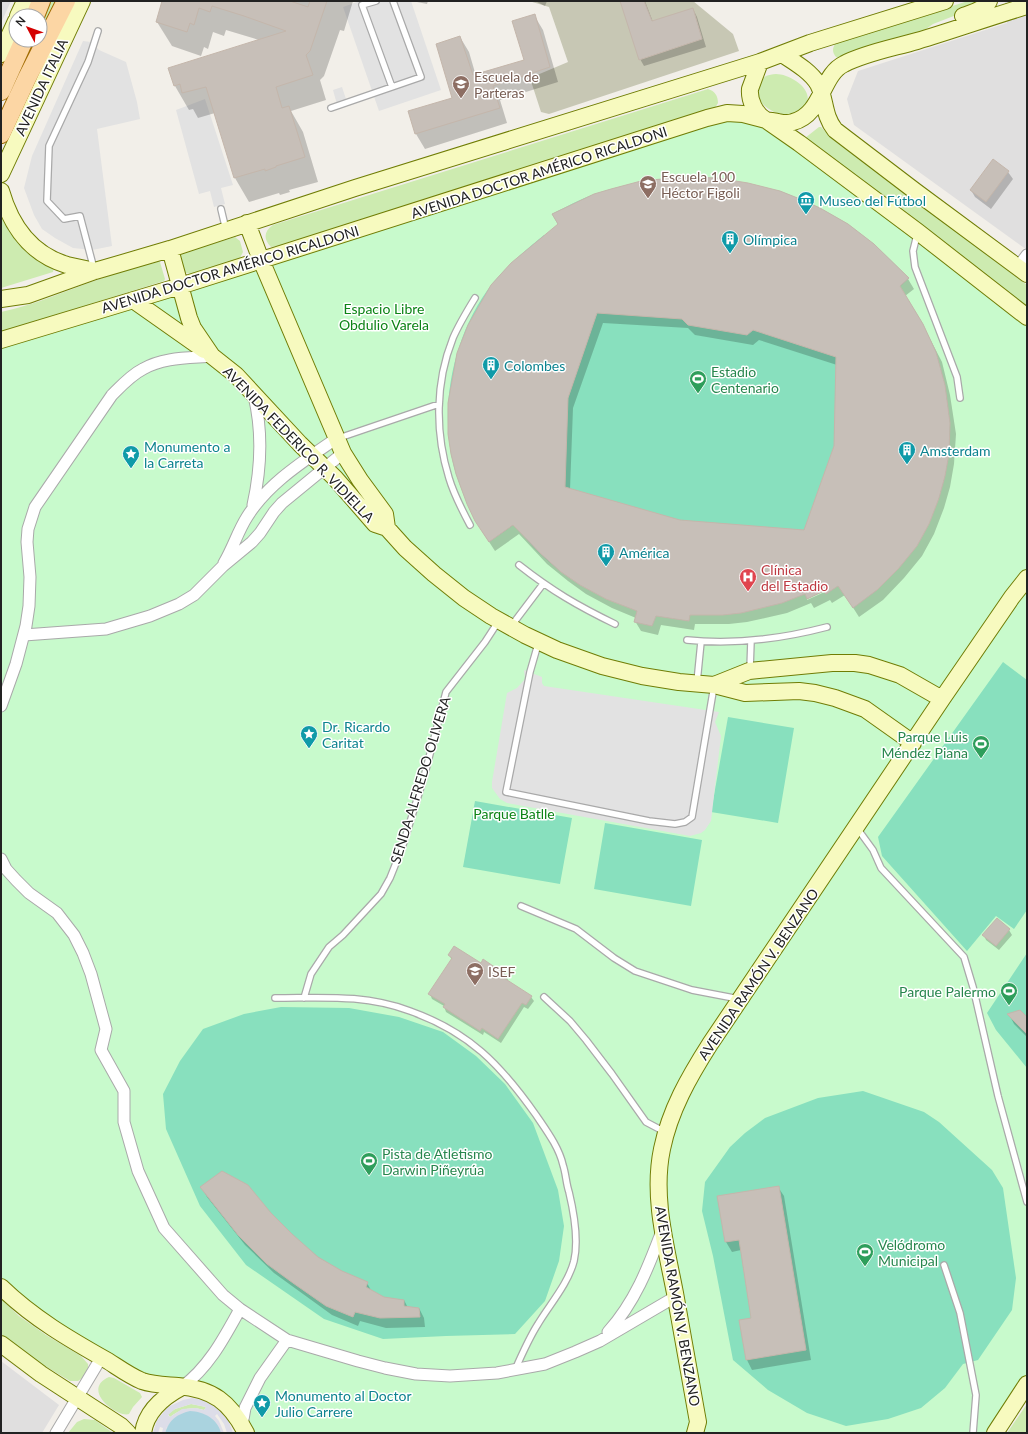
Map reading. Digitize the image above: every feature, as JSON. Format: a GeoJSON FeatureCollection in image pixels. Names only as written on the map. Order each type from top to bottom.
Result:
{"type":"FeatureCollection","features":[{"type":"Feature","properties":{"kind":"main road","name":"AVENIDA ITALIA"},"geometry":{"type":"LineString","coordinates":[[1,134],[27,78],[66,1]]}},
{"type":"Feature","properties":{"kind":"main road"},"geometry":{"type":"LineString","coordinates":[[1,91],[20,48]]}},
{"type":"Feature","properties":{"kind":"street","name":"AVENIDA ITALIA"},"geometry":{"type":"LineString","coordinates":[[1,174],[82,1]]}},
{"type":"Feature","properties":{"kind":"street"},"geometry":{"type":"LineString","coordinates":[[1,299],[28,295],[95,271],[170,249],[247,223],[760,62],[810,43],[945,1]]}},
{"type":"Feature","properties":{"kind":"street"},"geometry":{"type":"LineString","coordinates":[[919,40],[935,25],[975,13],[984,7],[989,1]]}},
{"type":"Feature","properties":{"kind":"street"},"geometry":{"type":"LineString","coordinates":[[760,62],[752,79],[750,93],[752,105],[766,120],[787,123],[794,122],[807,114],[818,102],[832,75],[843,64],[1027,6]]}},
{"type":"Feature","properties":{"kind":"street"},"geometry":{"type":"LineString","coordinates":[[1,54],[8,39]]}},
{"type":"Feature","properties":{"kind":"street"},"geometry":{"type":"LineString","coordinates":[[782,54],[812,76],[818,84],[827,119],[835,130],[915,191],[1024,266]]}},
{"type":"Feature","properties":{"kind":"street","name":"AVENIDA DOCTOR AMÉRICO RICALDONI"},"geometry":{"type":"LineString","coordinates":[[1,340],[180,286],[707,118],[727,113],[743,114],[766,120],[800,143],[1027,317]]}},
{"type":"Feature","properties":{"kind":"street"},"geometry":{"type":"LineString","coordinates":[[1,191],[6,208],[16,228],[30,245],[49,257],[66,264],[95,271]]}},
{"type":"Feature","properties":{"kind":"street","name":"AVENIDA FEDERICO R. VIDIELLA"},"geometry":{"type":"LineString","coordinates":[[247,223],[261,260],[340,446],[360,480],[385,514],[387,528]]}},
{"type":"Feature","properties":{"kind":"street","name":"AVENIDA FEDERICO R. VIDIELLA"},"geometry":{"type":"LineString","coordinates":[[170,249],[193,328],[212,356]]}},
{"type":"Feature","properties":{"kind":"street","name":"AVENIDA FEDERICO R. VIDIELLA"},"geometry":{"type":"LineString","coordinates":[[134,300],[236,375],[325,468],[375,524],[387,528],[405,548],[464,598],[505,623],[539,641],[581,659],[642,676],[714,685],[746,693],[799,691],[835,698],[864,709],[913,743]]}},
{"type":"Feature","properties":{"kind":"street"},"geometry":{"type":"LineString","coordinates":[[1,706],[16,664],[24,635],[29,606],[30,577],[27,535],[35,507],[112,395],[126,381],[143,368],[166,361],[212,356]]}},
{"type":"Feature","properties":{"kind":"street"},"geometry":{"type":"LineString","coordinates":[[252,510],[261,455],[259,423],[253,394]]}},
{"type":"Feature","properties":{"kind":"street"},"geometry":{"type":"LineString","coordinates":[[223,566],[247,517],[270,489],[312,455],[340,446]]}},
{"type":"Feature","properties":{"kind":"street"},"geometry":{"type":"LineString","coordinates":[[24,635],[106,629],[150,616],[179,604],[194,595],[223,566],[252,542],[274,512],[325,468],[340,446]]}},
{"type":"Feature","properties":{"kind":"street","name":"AVENIDA RAMÓN V. BENZANO"},"geometry":{"type":"LineString","coordinates":[[700,1429],[663,1230],[659,1196],[659,1169],[666,1132],[673,1112],[695,1068],[942,699],[1012,597],[1027,578]]}},
{"type":"Feature","properties":{"kind":"street","name":"AVENIDA FEDERICO R. VIDIELLA"},"geometry":{"type":"LineString","coordinates":[[714,685],[750,671],[832,663],[869,665],[900,675],[942,699]]}},
{"type":"Feature","properties":{"kind":"street"},"geometry":{"type":"LineString","coordinates":[[1,859],[6,869],[29,893],[58,913],[74,935],[84,953],[106,1029],[101,1050],[124,1091],[124,1122],[138,1171],[164,1228],[223,1295],[240,1309],[287,1340],[358,1361],[416,1374],[460,1375],[497,1373],[545,1364],[575,1352],[600,1341],[675,1297]]}},
{"type":"Feature","properties":{"kind":"street"},"geometry":{"type":"LineString","coordinates":[[600,1341],[619,1320],[635,1297],[663,1230]]}},
{"type":"Feature","properties":{"kind":"street"},"geometry":{"type":"LineString","coordinates":[[1,1287],[41,1321],[142,1381],[198,1389],[215,1396],[227,1404],[244,1430]]}},
{"type":"Feature","properties":{"kind":"street"},"geometry":{"type":"LineString","coordinates":[[143,1433],[144,1424],[151,1411],[161,1400],[182,1387],[196,1375],[225,1338],[240,1309]]}},
{"type":"Feature","properties":{"kind":"street"},"geometry":{"type":"LineString","coordinates":[[244,1430],[245,1408],[260,1378],[287,1340]]}},
{"type":"Feature","properties":{"kind":"street"},"geometry":{"type":"LineString","coordinates":[[1,1344],[41,1374],[121,1426],[128,1433]]}},
{"type":"Feature","properties":{"kind":"street"},"geometry":{"type":"LineString","coordinates":[[56,1433],[101,1358]]}},
{"type":"Feature","properties":{"kind":"street"},"geometry":{"type":"LineString","coordinates":[[995,1433],[1027,1384]]}},
{"type":"Feature","properties":{"kind":"lane"},"geometry":{"type":"LineString","coordinates":[[376,1],[362,5],[392,87]]}},
{"type":"Feature","properties":{"kind":"lane"},"geometry":{"type":"LineString","coordinates":[[331,108],[421,78],[393,1]]}},
{"type":"Feature","properties":{"kind":"lane"},"geometry":{"type":"LineString","coordinates":[[95,271],[80,216],[64,219],[47,201],[49,146],[88,62],[98,31]]}},
{"type":"Feature","properties":{"kind":"lane"},"geometry":{"type":"LineString","coordinates":[[221,209],[226,230]]}},
{"type":"Feature","properties":{"kind":"lane"},"geometry":{"type":"LineString","coordinates":[[918,232],[913,251],[915,267],[957,377],[960,398]]}},
{"type":"Feature","properties":{"kind":"lane"},"geometry":{"type":"LineString","coordinates":[[470,525],[458,503],[442,454],[439,429],[439,404],[441,381],[453,338],[463,317],[475,298]]}},
{"type":"Feature","properties":{"kind":"lane"},"geometry":{"type":"LineString","coordinates":[[340,446],[439,404]]}},
{"type":"Feature","properties":{"kind":"lane"},"geometry":{"type":"LineString","coordinates":[[520,565],[543,584],[584,610],[615,624]]}},
{"type":"Feature","properties":{"kind":"lane","name":"SENDA ALFREDO OLIVERA"},"geometry":{"type":"LineString","coordinates":[[304,998],[311,974],[329,948],[381,894],[390,878],[402,848],[424,777],[446,692],[485,642],[543,584]]}},
{"type":"Feature","properties":{"kind":"lane"},"geometry":{"type":"LineString","coordinates":[[687,640],[702,642],[751,641],[777,638],[827,627]]}},
{"type":"Feature","properties":{"kind":"lane"},"geometry":{"type":"LineString","coordinates":[[539,641],[530,672],[506,792],[649,821],[675,824],[685,822],[692,817],[714,685]]}},
{"type":"Feature","properties":{"kind":"lane"},"geometry":{"type":"LineString","coordinates":[[750,671],[751,641]]}},
{"type":"Feature","properties":{"kind":"lane"},"geometry":{"type":"LineString","coordinates":[[697,684],[702,642]]}},
{"type":"Feature","properties":{"kind":"lane"},"geometry":{"type":"LineString","coordinates":[[856,828],[873,850],[881,868],[964,957],[973,987],[998,1096],[1027,1202]]}},
{"type":"Feature","properties":{"kind":"lane"},"geometry":{"type":"LineString","coordinates":[[521,906],[576,929],[614,958],[635,971],[692,990],[741,999]]}},
{"type":"Feature","properties":{"kind":"lane"},"geometry":{"type":"LineString","coordinates":[[275,998],[335,997],[371,1000],[409,1011],[447,1027],[476,1046],[492,1061],[510,1080],[546,1129],[563,1164],[574,1218],[574,1260],[569,1275],[538,1325],[515,1370]]}},
{"type":"Feature","properties":{"kind":"lane"},"geometry":{"type":"LineString","coordinates":[[544,997],[570,1021],[586,1040],[646,1122],[666,1132]]}},
{"type":"Feature","properties":{"kind":"lane"},"geometry":{"type":"LineString","coordinates":[[944,1265],[960,1313],[976,1395],[973,1433]]}},
{"type":"Feature","properties":{"kind":"shaded area"},"geometry":{"type":"Polygon","coordinates":[[[1,1],[11,1],[1,23],[1,1]]]}},
{"type":"Feature","properties":{"kind":"shaded area"},"geometry":{"type":"Polygon","coordinates":[[[360,1],[411,1],[441,90],[379,111],[343,7],[360,1]]]}},
{"type":"Feature","properties":{"kind":"shaded area"},"geometry":{"type":"Polygon","coordinates":[[[529,1],[693,1],[733,34],[739,51],[549,114],[541,112],[530,78],[568,62],[549,7],[529,1]]]}},
{"type":"Feature","properties":{"kind":"shaded area"},"geometry":{"type":"Polygon","coordinates":[[[1005,1],[1027,1],[1027,250],[854,125],[847,99],[858,71],[1007,23],[1005,1]]]}},
{"type":"Feature","properties":{"kind":"shaded area"},"geometry":{"type":"Polygon","coordinates":[[[83,41],[91,42],[99,50],[126,62],[140,119],[97,129],[112,246],[92,250],[73,248],[42,229],[34,215],[24,188],[32,156],[83,41]]]}},
{"type":"Feature","properties":{"kind":"shaded area"},"geometry":{"type":"Polygon","coordinates":[[[342,87],[348,105],[338,108],[333,90],[342,87]]]}},
{"type":"Feature","properties":{"kind":"shaded area"},"geometry":{"type":"Polygon","coordinates":[[[205,99],[233,185],[221,188],[225,204],[214,207],[210,191],[199,194],[176,110],[205,99]]]}},
{"type":"Feature","properties":{"kind":"shaded area"},"geometry":{"type":"Polygon","coordinates":[[[524,670],[542,677],[542,683],[544,686],[719,712],[715,722],[721,736],[711,821],[705,830],[701,833],[690,836],[507,803],[500,799],[492,788],[492,782],[507,693],[517,688],[525,679],[524,670]]]}},
{"type":"Feature","properties":{"kind":"shaded area"},"geometry":{"type":"Polygon","coordinates":[[[1,1361],[59,1405],[42,1433],[1,1433],[1,1361]]]}},
{"type":"Feature","properties":{"kind":"shaded area"},"geometry":{"type":"Polygon","coordinates":[[[192,1398],[208,1401],[216,1405],[227,1417],[233,1433],[227,1433],[224,1424],[217,1414],[215,1416],[224,1433],[221,1433],[220,1430],[167,1427],[165,1433],[162,1433],[163,1428],[160,1427],[158,1433],[153,1433],[157,1420],[168,1407],[183,1400],[192,1398]],[[191,1404],[175,1409],[168,1415],[170,1417],[182,1409],[196,1408],[204,1410],[206,1407],[191,1404]]]}},
{"type":"Feature","properties":{"kind":"green space"},"geometry":{"type":"Polygon","coordinates":[[[48,1],[58,1],[48,21],[48,8],[45,8],[48,1]]]}},
{"type":"Feature","properties":{"kind":"green space"},"geometry":{"type":"Polygon","coordinates":[[[968,1],[980,1],[977,7],[933,24],[919,34],[840,58],[836,57],[834,53],[833,48],[836,43],[968,1]]]}},
{"type":"Feature","properties":{"kind":"green space"},"geometry":{"type":"Polygon","coordinates":[[[776,74],[789,77],[801,85],[805,90],[808,96],[807,103],[797,114],[789,117],[770,110],[759,99],[758,88],[763,78],[776,74]]]}},
{"type":"Feature","properties":{"kind":"green space"},"geometry":{"type":"Polygon","coordinates":[[[708,89],[713,91],[717,96],[718,103],[715,108],[279,246],[271,247],[268,244],[266,232],[273,225],[708,89]]]}},
{"type":"Feature","properties":{"kind":"green space","name":"Parque Batlle"},"geometry":{"type":"Polygon","coordinates":[[[752,115],[1027,317],[1027,1384],[995,1433],[246,1433],[227,1404],[154,1383],[1,1287],[1,340],[707,118],[752,115]]]}},
{"type":"Feature","properties":{"kind":"green space"},"geometry":{"type":"Polygon","coordinates":[[[821,127],[830,136],[1027,285],[1027,307],[805,138],[821,127]]]}},
{"type":"Feature","properties":{"kind":"green space","name":"Estadio Centenario"},"geometry":{"type":"Polygon","coordinates":[[[683,177],[717,178],[780,191],[800,199],[820,208],[848,224],[874,244],[909,278],[895,291],[909,301],[923,324],[936,352],[945,385],[950,423],[949,454],[939,498],[899,568],[877,590],[853,608],[838,586],[826,594],[824,591],[807,599],[805,594],[763,608],[734,613],[690,615],[689,621],[656,616],[652,626],[634,622],[637,611],[602,596],[569,577],[540,553],[515,524],[489,542],[466,501],[456,474],[450,450],[448,401],[458,350],[478,304],[492,284],[510,264],[544,235],[547,237],[561,230],[552,214],[584,198],[606,190],[639,182],[683,177]]]}},
{"type":"Feature","properties":{"kind":"green space"},"geometry":{"type":"Polygon","coordinates":[[[1,210],[15,238],[35,257],[54,268],[53,272],[1,288],[1,210]]]}},
{"type":"Feature","properties":{"kind":"green space"},"geometry":{"type":"Polygon","coordinates":[[[235,237],[240,241],[243,252],[240,258],[190,274],[183,272],[179,256],[183,253],[235,237]]]}},
{"type":"Feature","properties":{"kind":"green space"},"geometry":{"type":"Polygon","coordinates":[[[156,260],[160,262],[165,279],[164,281],[1,332],[1,312],[38,302],[156,260]]]}},
{"type":"Feature","properties":{"kind":"green space","name":"Parque Luis Méndez Piana"},"geometry":{"type":"Polygon","coordinates":[[[1003,662],[1027,680],[1027,910],[1014,929],[996,916],[967,951],[882,856],[878,837],[1003,662]]]}},
{"type":"Feature","properties":{"kind":"green space"},"geometry":{"type":"Polygon","coordinates":[[[728,717],[794,728],[778,823],[711,812],[728,717]]]}},
{"type":"Feature","properties":{"kind":"green space"},"geometry":{"type":"Polygon","coordinates":[[[475,801],[572,818],[560,884],[463,867],[475,801]]]}},
{"type":"Feature","properties":{"kind":"green space"},"geometry":{"type":"Polygon","coordinates":[[[605,823],[702,840],[691,906],[594,889],[605,823]]]}},
{"type":"Feature","properties":{"kind":"green space","name":"Parque Palermo"},"geometry":{"type":"Polygon","coordinates":[[[1027,953],[1027,1068],[996,1030],[987,1013],[1027,953]]]}},
{"type":"Feature","properties":{"kind":"green space","name":"Pista de Atletismo Darwin Piñeyrúa"},"geometry":{"type":"Polygon","coordinates":[[[281,1007],[349,1008],[399,1017],[443,1032],[476,1056],[505,1084],[533,1123],[558,1190],[564,1226],[559,1261],[545,1301],[515,1334],[383,1339],[324,1319],[246,1265],[200,1206],[166,1129],[163,1094],[180,1061],[203,1029],[244,1014],[281,1007]]]}},
{"type":"Feature","properties":{"kind":"green space","name":"Velódromo Municipal"},"geometry":{"type":"Polygon","coordinates":[[[863,1091],[924,1112],[939,1122],[992,1170],[1003,1188],[1016,1278],[1012,1310],[978,1360],[963,1364],[945,1388],[921,1408],[888,1419],[846,1426],[807,1413],[768,1390],[733,1360],[713,1256],[702,1211],[705,1182],[730,1147],[745,1133],[765,1118],[818,1098],[863,1091]]]}},
{"type":"Feature","properties":{"kind":"green space"},"geometry":{"type":"Polygon","coordinates":[[[1,1299],[19,1316],[46,1335],[81,1356],[88,1364],[85,1376],[78,1381],[70,1381],[35,1360],[1,1334],[1,1299]]]}},
{"type":"Feature","properties":{"kind":"green space"},"geometry":{"type":"Polygon","coordinates":[[[109,1377],[114,1378],[140,1393],[142,1397],[129,1414],[117,1412],[104,1402],[100,1395],[98,1389],[101,1382],[109,1377]]]}},
{"type":"Feature","properties":{"kind":"green space"},"geometry":{"type":"Polygon","coordinates":[[[191,1404],[206,1407],[204,1410],[195,1408],[186,1409],[170,1417],[168,1414],[175,1409],[191,1404]]]}},
{"type":"Feature","properties":{"kind":"green space"},"geometry":{"type":"Polygon","coordinates":[[[1027,1404],[1027,1433],[1007,1433],[1027,1404]]]}},
{"type":"Feature","properties":{"kind":"green space"},"geometry":{"type":"Polygon","coordinates":[[[84,1419],[95,1420],[113,1433],[68,1433],[77,1422],[84,1419]]]}},
{"type":"Feature","properties":{"kind":"water"},"geometry":{"type":"Polygon","coordinates":[[[190,1411],[205,1414],[216,1423],[221,1433],[165,1433],[169,1424],[174,1418],[190,1411]]]}},
{"type":"Feature","properties":{"kind":"building"},"geometry":{"type":"Polygon","coordinates":[[[162,1],[290,1],[308,7],[310,1],[327,1],[310,51],[306,55],[313,75],[276,87],[282,108],[289,106],[305,157],[265,171],[265,169],[234,178],[206,87],[182,93],[180,84],[174,86],[168,68],[286,31],[212,6],[210,12],[199,8],[194,25],[190,23],[187,32],[156,22],[162,1]]]}},
{"type":"Feature","properties":{"kind":"building"},"geometry":{"type":"Polygon","coordinates":[[[620,1],[644,1],[652,21],[693,8],[702,39],[639,60],[620,1]]]}},
{"type":"Feature","properties":{"kind":"building"},"geometry":{"type":"Polygon","coordinates":[[[535,14],[550,67],[493,86],[500,108],[415,134],[408,111],[452,98],[436,44],[460,36],[473,75],[524,60],[512,21],[535,14]]]}},
{"type":"Feature","properties":{"kind":"building"},"geometry":{"type":"Polygon","coordinates":[[[993,159],[1009,171],[986,202],[970,190],[993,159]]]}},
{"type":"Feature","properties":{"kind":"building","name":"Estadio Centenario"},"geometry":{"type":"Polygon","coordinates":[[[683,177],[717,178],[748,183],[780,191],[820,208],[848,224],[874,244],[909,278],[900,286],[923,324],[936,352],[945,385],[950,423],[949,454],[939,498],[929,524],[917,546],[899,568],[877,590],[853,608],[838,586],[826,594],[824,591],[807,599],[805,594],[782,603],[741,613],[723,615],[690,615],[689,621],[656,616],[652,626],[634,622],[637,611],[606,599],[580,585],[561,572],[513,525],[489,542],[475,521],[456,474],[448,434],[448,403],[457,353],[468,325],[491,285],[511,263],[558,224],[552,214],[594,194],[641,181],[683,177]],[[597,313],[568,398],[565,487],[680,520],[804,530],[834,446],[836,357],[753,330],[747,335],[688,325],[682,319],[597,313]]]}},
{"type":"Feature","properties":{"kind":"building"},"geometry":{"type":"Polygon","coordinates":[[[997,918],[1010,929],[996,946],[982,935],[997,918]]]}},
{"type":"Feature","properties":{"kind":"building","name":"ISEF"},"geometry":{"type":"Polygon","coordinates":[[[454,946],[481,963],[483,959],[506,975],[504,978],[532,996],[526,1005],[522,1003],[498,1039],[482,1028],[480,1031],[443,1007],[445,1004],[428,994],[452,958],[448,955],[454,946]]]}},
{"type":"Feature","properties":{"kind":"building"},"geometry":{"type":"Polygon","coordinates":[[[1020,1010],[1027,1017],[1027,1034],[1007,1014],[1020,1010]]]}},
{"type":"Feature","properties":{"kind":"building"},"geometry":{"type":"Polygon","coordinates":[[[222,1171],[248,1185],[271,1213],[318,1257],[342,1271],[368,1282],[366,1287],[384,1297],[404,1300],[404,1306],[419,1308],[420,1317],[380,1318],[355,1312],[353,1317],[326,1306],[267,1264],[238,1235],[200,1187],[222,1171]]]}},
{"type":"Feature","properties":{"kind":"building"},"geometry":{"type":"Polygon","coordinates":[[[779,1186],[806,1350],[746,1360],[739,1320],[751,1318],[739,1240],[725,1242],[717,1196],[779,1186]]]}},
{"type":"Feature","properties":{"kind":"place","name":"Escuela de Parteras"},"geometry":{"type":"Point","coordinates":[461,99]}},
{"type":"Feature","properties":{"kind":"place","name":"Escuela 100 Héctor Figoli"},"geometry":{"type":"Point","coordinates":[648,199]}},
{"type":"Feature","properties":{"kind":"place","name":"Museo del Fútbol"},"geometry":{"type":"Point","coordinates":[806,215]}},
{"type":"Feature","properties":{"kind":"place","name":"Olímpica"},"geometry":{"type":"Point","coordinates":[730,254]}},
{"type":"Feature","properties":{"kind":"place","name":"Colombes"},"geometry":{"type":"Point","coordinates":[491,380]}},
{"type":"Feature","properties":{"kind":"place","name":"Estadio Centenario"},"geometry":{"type":"Point","coordinates":[698,394]}},
{"type":"Feature","properties":{"kind":"place","name":"Amsterdam"},"geometry":{"type":"Point","coordinates":[907,465]}},
{"type":"Feature","properties":{"kind":"place","name":"Monumento a la Carreta"},"geometry":{"type":"Point","coordinates":[131,469]}},
{"type":"Feature","properties":{"kind":"place","name":"América"},"geometry":{"type":"Point","coordinates":[606,567]}},
{"type":"Feature","properties":{"kind":"place","name":"Clínica del Estadio"},"geometry":{"type":"Point","coordinates":[748,592]}},
{"type":"Feature","properties":{"kind":"place","name":"Dr. Ricardo Caritat"},"geometry":{"type":"Point","coordinates":[309,749]}},
{"type":"Feature","properties":{"kind":"place","name":"Parque Luis Méndez Piana"},"geometry":{"type":"Point","coordinates":[981,759]}},
{"type":"Feature","properties":{"kind":"place","name":"ISEF"},"geometry":{"type":"Point","coordinates":[475,986]}},
{"type":"Feature","properties":{"kind":"place","name":"Parque Palermo"},"geometry":{"type":"Point","coordinates":[1009,1006]}},
{"type":"Feature","properties":{"kind":"place","name":"Pista de Atletismo Darwin Piñeyrúa"},"geometry":{"type":"Point","coordinates":[369,1176]}},
{"type":"Feature","properties":{"kind":"place","name":"Velódromo Municipal"},"geometry":{"type":"Point","coordinates":[865,1267]}},
{"type":"Feature","properties":{"kind":"place","name":"Monumento al Doctor Julio Carrere"},"geometry":{"type":"Point","coordinates":[262,1418]}},
{"type":"Feature","properties":{"kind":"park label","name":"Espacio Libre Obdulio Varela"},"geometry":{"type":"Point","coordinates":[384,316]}}]}
